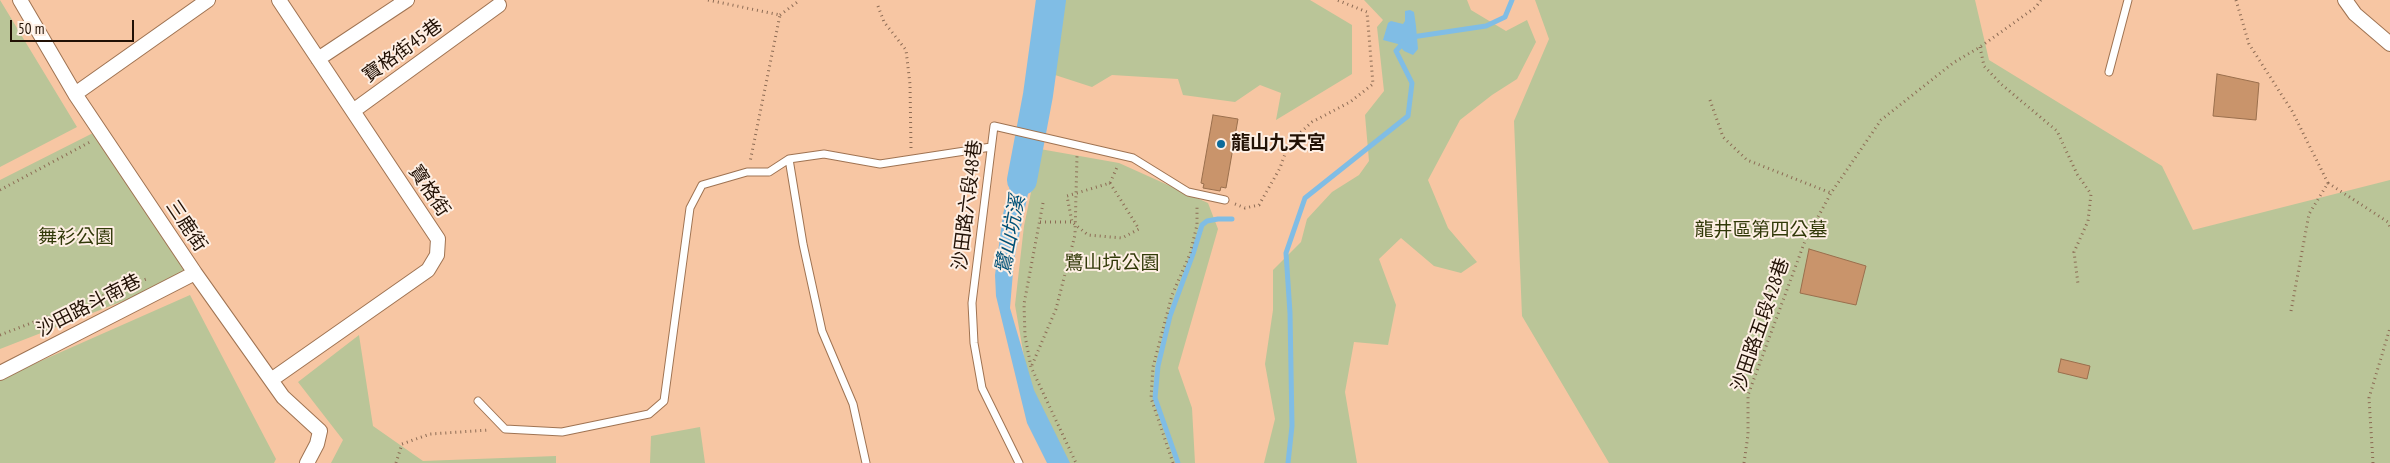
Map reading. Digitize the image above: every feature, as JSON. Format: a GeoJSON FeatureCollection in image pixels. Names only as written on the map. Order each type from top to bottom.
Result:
{"type":"FeatureCollection","features":[{"type":"Feature","properties":{"kind":"street","name":"三鹿街"},"geometry":{"type":"LineString","coordinates":[[20,0],[75,94],[195,273],[283,398],[320,431],[318,444],[307,463]]}},
{"type":"Feature","properties":{"kind":"street"},"geometry":{"type":"LineString","coordinates":[[75,94],[208,0]]}},
{"type":"Feature","properties":{"kind":"street","name":"寶格街"},"geometry":{"type":"LineString","coordinates":[[271,380],[428,270],[437,255],[438,239],[279,0]]}},
{"type":"Feature","properties":{"kind":"street"},"geometry":{"type":"LineString","coordinates":[[318,58],[407,0]]}},
{"type":"Feature","properties":{"kind":"street"},"geometry":{"type":"LineString","coordinates":[[2345,0],[2355,14],[2390,44]]}},
{"type":"Feature","properties":{"kind":"street","name":"寶格街45巷"},"geometry":{"type":"LineString","coordinates":[[353,111],[500,5]]}},
{"type":"Feature","properties":{"kind":"street","name":"沙田路斗南巷"},"geometry":{"type":"LineString","coordinates":[[0,373],[195,273]]}},
{"type":"Feature","properties":{"kind":"lane"},"geometry":{"type":"LineString","coordinates":[[2109,72],[2128,0]]}},
{"type":"Feature","properties":{"kind":"lane","name":"沙田路六段48巷"},"geometry":{"type":"LineString","coordinates":[[1019,463],[982,388],[974,343],[972,304],[994,126],[1134,158],[1188,192],[1226,200]]}},
{"type":"Feature","properties":{"kind":"lane"},"geometry":{"type":"LineString","coordinates":[[478,401],[505,429],[562,432],[649,414],[664,401],[690,208],[702,185],[747,172],[769,172],[789,159],[824,154],[880,164],[991,147]]}},
{"type":"Feature","properties":{"kind":"lane"},"geometry":{"type":"LineString","coordinates":[[789,159],[803,244],[822,330],[854,404],[866,463]]}},
{"type":"Feature","properties":{"kind":"path"},"geometry":{"type":"LineString","coordinates":[[708,0],[780,15]]}},
{"type":"Feature","properties":{"kind":"path"},"geometry":{"type":"LineString","coordinates":[[747,172],[780,15],[800,0]]}},
{"type":"Feature","properties":{"kind":"path"},"geometry":{"type":"LineString","coordinates":[[1226,200],[1245,208],[1259,204],[1280,168],[1289,143],[1312,122],[1350,102],[1373,84],[1367,12],[1337,0]]}},
{"type":"Feature","properties":{"kind":"path","name":"沙田路五段428巷"},"geometry":{"type":"LineString","coordinates":[[1744,463],[1748,435],[1748,395],[1805,241],[1831,193],[1881,120],[1952,63],[1980,47],[2036,7],[2041,0]]}},
{"type":"Feature","properties":{"kind":"path"},"geometry":{"type":"LineString","coordinates":[[2236,0],[2249,44],[2292,111],[2328,183],[2388,222],[2390,227]]}},
{"type":"Feature","properties":{"kind":"path"},"geometry":{"type":"LineString","coordinates":[[878,6],[884,22],[906,50],[910,84],[911,160]]}},
{"type":"Feature","properties":{"kind":"path"},"geometry":{"type":"LineString","coordinates":[[1980,47],[1984,66],[2000,84],[2057,131],[2077,174],[2091,194],[2088,221],[2074,252],[2078,284]]}},
{"type":"Feature","properties":{"kind":"path"},"geometry":{"type":"LineString","coordinates":[[1710,100],[1723,137],[1747,160],[1831,193]]}},
{"type":"Feature","properties":{"kind":"path"},"geometry":{"type":"LineString","coordinates":[[0,190],[94,140]]}},
{"type":"Feature","properties":{"kind":"path"},"geometry":{"type":"LineString","coordinates":[[1031,367],[1056,309],[1075,235],[1077,145]]}},
{"type":"Feature","properties":{"kind":"path"},"geometry":{"type":"LineString","coordinates":[[1072,222],[1067,196],[1110,182],[1123,155]]}},
{"type":"Feature","properties":{"kind":"path"},"geometry":{"type":"LineString","coordinates":[[1040,222],[1072,222],[1088,235],[1122,238],[1138,229],[1110,182]]}},
{"type":"Feature","properties":{"kind":"path"},"geometry":{"type":"LineString","coordinates":[[2291,311],[2309,214],[2328,183]]}},
{"type":"Feature","properties":{"kind":"path"},"geometry":{"type":"LineString","coordinates":[[1173,463],[1151,398],[1153,367],[1172,295],[1190,254],[1197,225],[1196,194]]}},
{"type":"Feature","properties":{"kind":"path"},"geometry":{"type":"LineString","coordinates":[[1043,203],[1024,304],[1025,336],[1031,367],[1076,463]]}},
{"type":"Feature","properties":{"kind":"path"},"geometry":{"type":"LineString","coordinates":[[0,335],[154,276]]}},
{"type":"Feature","properties":{"kind":"path"},"geometry":{"type":"LineString","coordinates":[[2373,463],[2368,398],[2390,328]]}},
{"type":"Feature","properties":{"kind":"path"},"geometry":{"type":"LineString","coordinates":[[396,463],[402,444],[430,434],[451,431],[515,430]]}},
{"type":"Feature","properties":{"kind":"green space"},"geometry":{"type":"Polygon","coordinates":[[[0,0],[77,127],[0,167],[0,0]]]}},
{"type":"Feature","properties":{"kind":"green space"},"geometry":{"type":"Polygon","coordinates":[[[1061,0],[1310,0],[1352,25],[1352,74],[1276,120],[1281,93],[1260,85],[1235,102],[1183,95],[1178,79],[1112,75],[1092,87],[1052,74],[1061,0]]]}},
{"type":"Feature","properties":{"kind":"green space"},"geometry":{"type":"Polygon","coordinates":[[[1364,0],[1467,0],[1471,10],[1506,31],[1527,20],[1536,42],[1517,79],[1492,95],[1460,120],[1428,180],[1448,228],[1477,262],[1461,273],[1434,266],[1401,238],[1379,259],[1396,305],[1388,345],[1354,342],[1345,392],[1357,463],[1264,463],[1275,419],[1265,364],[1273,310],[1273,270],[1301,242],[1307,219],[1332,192],[1359,175],[1369,161],[1365,115],[1384,91],[1377,27],[1383,20],[1364,0]]]}},
{"type":"Feature","properties":{"kind":"green space","name":"龍井區第四公墓"},"geometry":{"type":"Polygon","coordinates":[[[1535,0],[1975,0],[1989,60],[2162,166],[2193,230],[2390,180],[2390,463],[1609,463],[1522,316],[1514,121],[1549,39],[1535,0]]]}},
{"type":"Feature","properties":{"kind":"green space","name":"舞衫公園"},"geometry":{"type":"Polygon","coordinates":[[[95,132],[195,273],[0,349],[0,180],[95,132]]]}},
{"type":"Feature","properties":{"kind":"green space","name":"鷺山坑公園"},"geometry":{"type":"Polygon","coordinates":[[[1040,149],[1119,163],[1208,203],[1218,229],[1178,368],[1192,408],[1195,463],[1064,463],[1032,403],[1015,305],[1024,226],[1040,149]]]}},
{"type":"Feature","properties":{"kind":"green space"},"geometry":{"type":"Polygon","coordinates":[[[190,295],[276,459],[274,463],[0,463],[0,379],[190,295]]]}},
{"type":"Feature","properties":{"kind":"green space"},"geometry":{"type":"Polygon","coordinates":[[[359,335],[373,426],[423,461],[556,456],[556,463],[331,463],[343,440],[298,382],[359,335]]]}},
{"type":"Feature","properties":{"kind":"green space"},"geometry":{"type":"Polygon","coordinates":[[[700,427],[705,463],[650,463],[651,436],[700,427]]]}},
{"type":"Feature","properties":{"kind":"water"},"geometry":{"type":"Polygon","coordinates":[[[1410,10],[1414,12],[1418,49],[1413,55],[1404,51],[1398,44],[1383,40],[1388,23],[1391,21],[1403,24],[1405,21],[1405,11],[1410,10]]]}},
{"type":"Feature","properties":{"kind":"water"},"geometry":{"type":"Polygon","coordinates":[[[1029,140],[1029,189],[1014,260],[1010,308],[1034,390],[1070,463],[1047,463],[1027,423],[996,296],[995,275],[1003,214],[1017,159],[1029,140]]]}},
{"type":"Feature","properties":{"kind":"building"},"geometry":{"type":"Polygon","coordinates":[[[2217,74],[2259,83],[2256,120],[2213,116],[2217,74]]]}},
{"type":"Feature","properties":{"kind":"building","name":"龍山九天宮"},"geometry":{"type":"Polygon","coordinates":[[[1213,115],[1238,119],[1226,188],[1221,187],[1220,191],[1203,188],[1204,184],[1201,183],[1213,115]]]}},
{"type":"Feature","properties":{"kind":"building"},"geometry":{"type":"Polygon","coordinates":[[[1809,249],[1866,266],[1856,305],[1800,293],[1809,249]]]}},
{"type":"Feature","properties":{"kind":"building"},"geometry":{"type":"Polygon","coordinates":[[[2061,359],[2090,366],[2087,379],[2058,372],[2061,359]]]}},
{"type":"Feature","properties":{"kind":"waterway","name":"鷺山坑溪"},"geometry":{"type":"LineString","coordinates":[[1022,180],[1038,95],[1051,0]]}},
{"type":"Feature","properties":{"kind":"waterway"},"geometry":{"type":"LineString","coordinates":[[1412,37],[1486,26],[1505,17],[1512,0]]}},
{"type":"Feature","properties":{"kind":"waterway"},"geometry":{"type":"LineString","coordinates":[[1288,463],[1292,426],[1290,313],[1286,253],[1305,198],[1408,116],[1412,83],[1396,51],[1403,43]]}},
{"type":"Feature","properties":{"kind":"waterway"},"geometry":{"type":"LineString","coordinates":[[1178,463],[1155,398],[1158,366],[1170,316],[1202,225],[1207,221],[1232,219]]}},
{"type":"Feature","properties":{"kind":"place","name":"龍山九天宮"},"geometry":{"type":"Point","coordinates":[1221,144]}}]}
